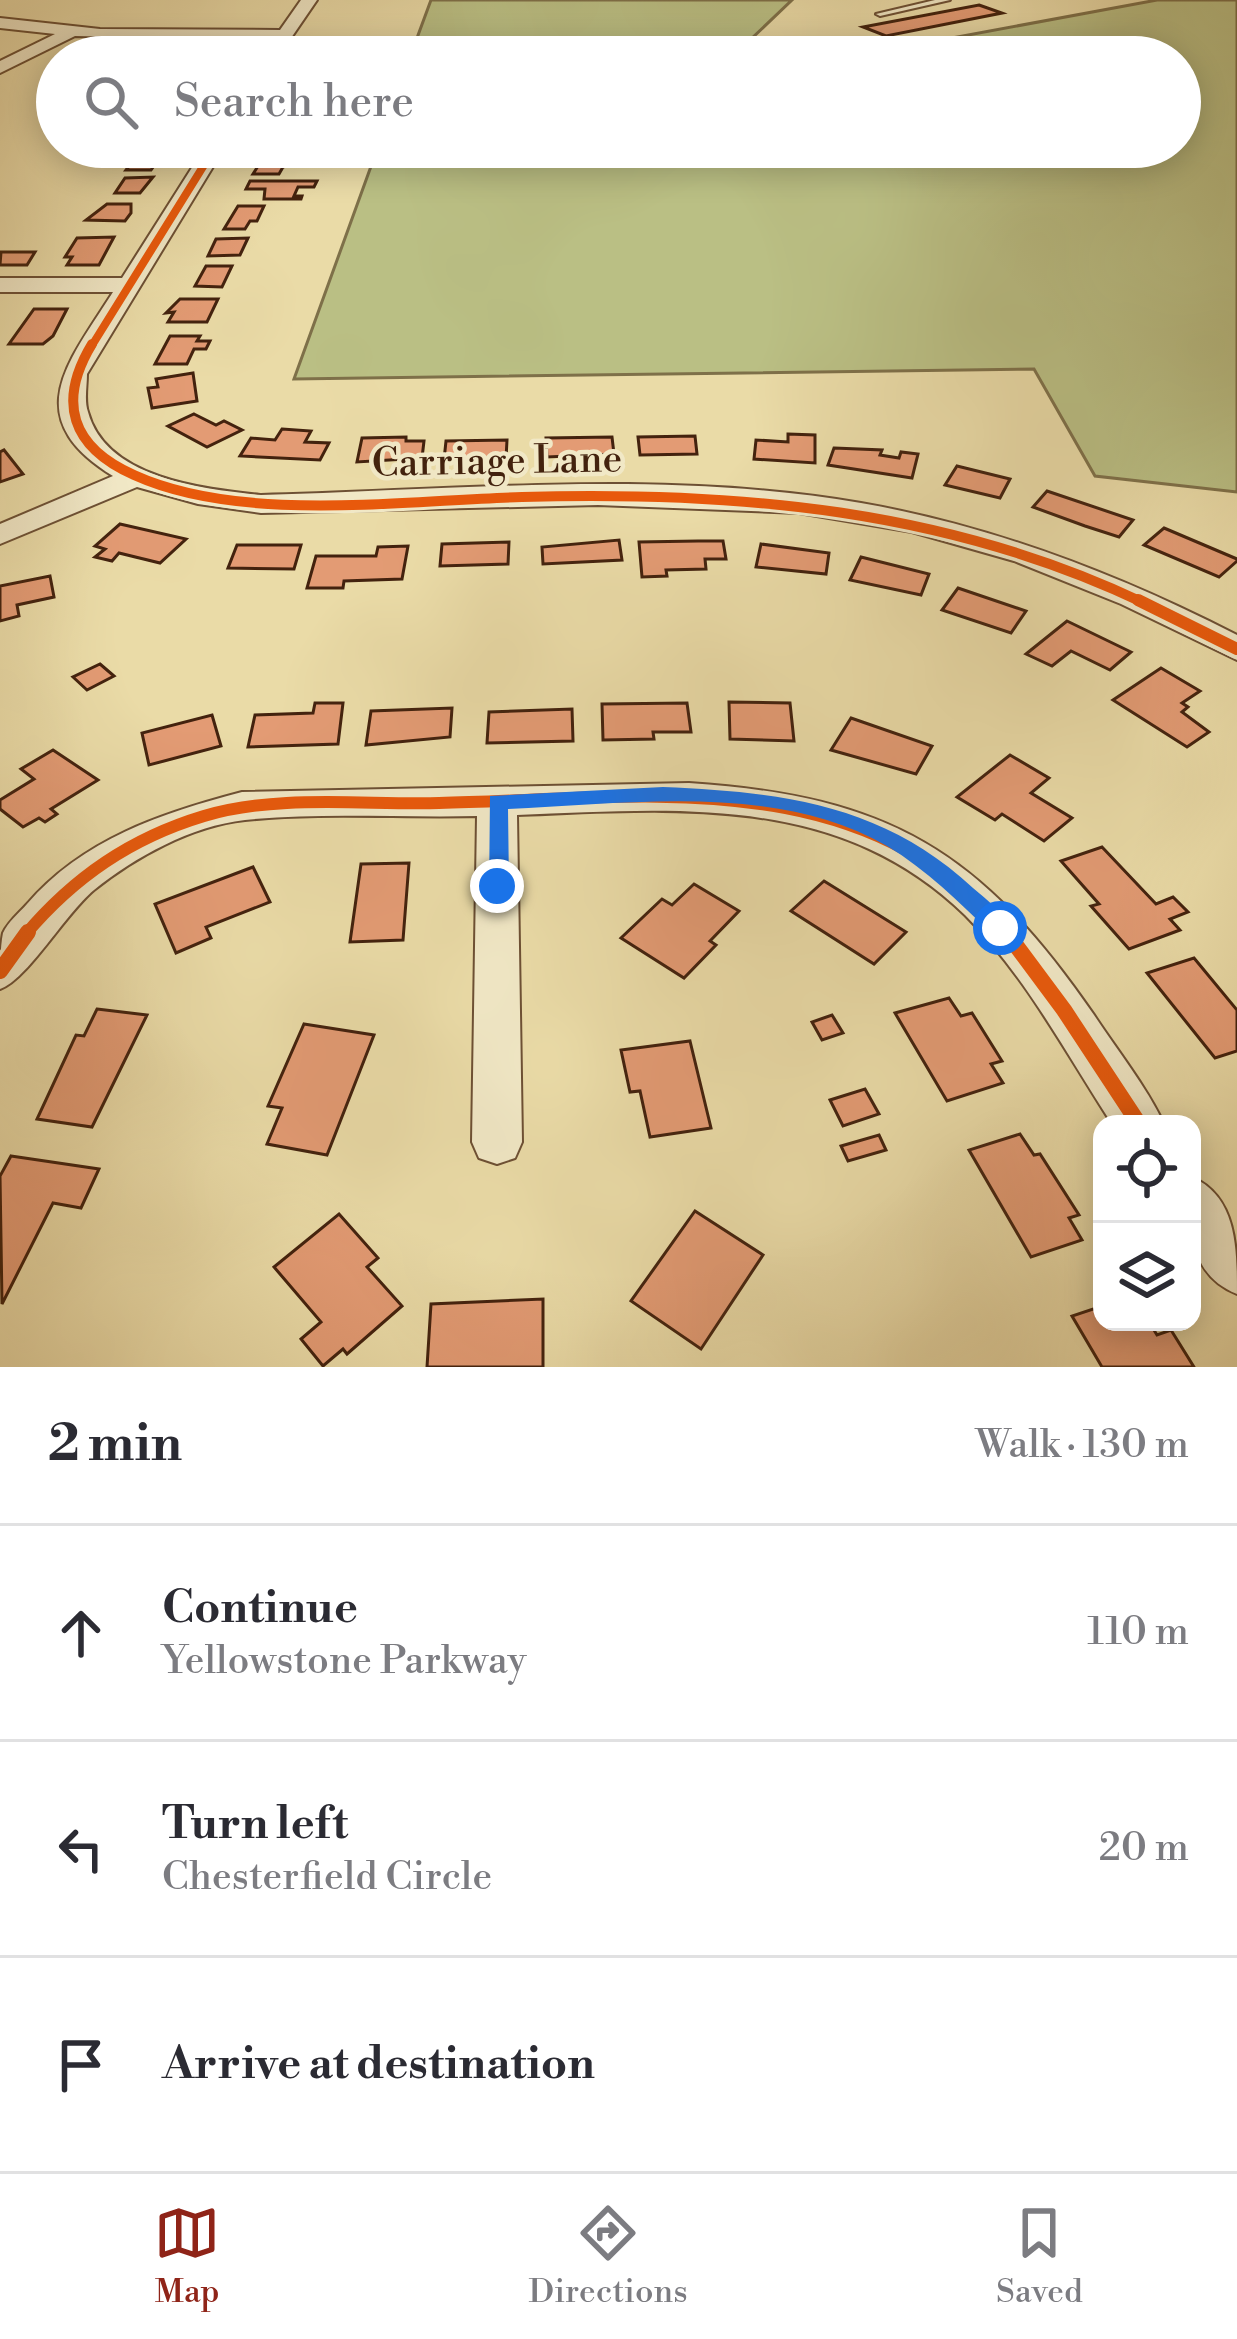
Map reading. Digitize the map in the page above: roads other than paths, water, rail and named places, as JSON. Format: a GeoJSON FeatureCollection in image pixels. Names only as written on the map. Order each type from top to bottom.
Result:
{"type":"FeatureCollection","features":[{"type":"Feature","properties":{"kind":"street"},"geometry":{"type":"LineString","coordinates":[[0,19],[71,32],[284,35],[309,0]]}},
{"type":"Feature","properties":{"kind":"street"},"geometry":{"type":"LineString","coordinates":[[0,19],[26,6]]}},
{"type":"Feature","properties":{"kind":"street"},"geometry":{"type":"LineString","coordinates":[[63,36],[71,32]]}},
{"type":"Feature","properties":{"kind":"street"},"geometry":{"type":"LineString","coordinates":[[0,68],[36,50]]}},
{"type":"Feature","properties":{"kind":"street","name":"Carriage Lane"},"geometry":{"type":"LineString","coordinates":[[202,168],[74,374],[68,398],[79,434],[103,457],[135,477],[203,496],[261,504],[726,499],[881,516],[1037,557],[1169,611],[1237,649]]}},
{"type":"Feature","properties":{"kind":"street"},"geometry":{"type":"LineString","coordinates":[[0,285],[130,285]]}},
{"type":"Feature","properties":{"kind":"street"},"geometry":{"type":"LineString","coordinates":[[0,535],[135,477]]}},
{"type":"Feature","properties":{"kind":"street"},"geometry":{"type":"LineString","coordinates":[[0,971],[64,889],[97,862],[193,818],[242,806],[663,795],[763,799],[833,816],[890,838],[977,902],[1024,953],[1133,1115]]}},
{"type":"Feature","properties":{"kind":"street"},"geometry":{"type":"LineString","coordinates":[[497,802],[497,1142]]}},
{"type":"Feature","properties":{"kind":"street"},"geometry":{"type":"LineString","coordinates":[[1201,1215],[1237,1268]]}},
{"type":"Feature","properties":{"kind":"lane"},"geometry":{"type":"LineString","coordinates":[[880,14],[946,0]]}}]}
